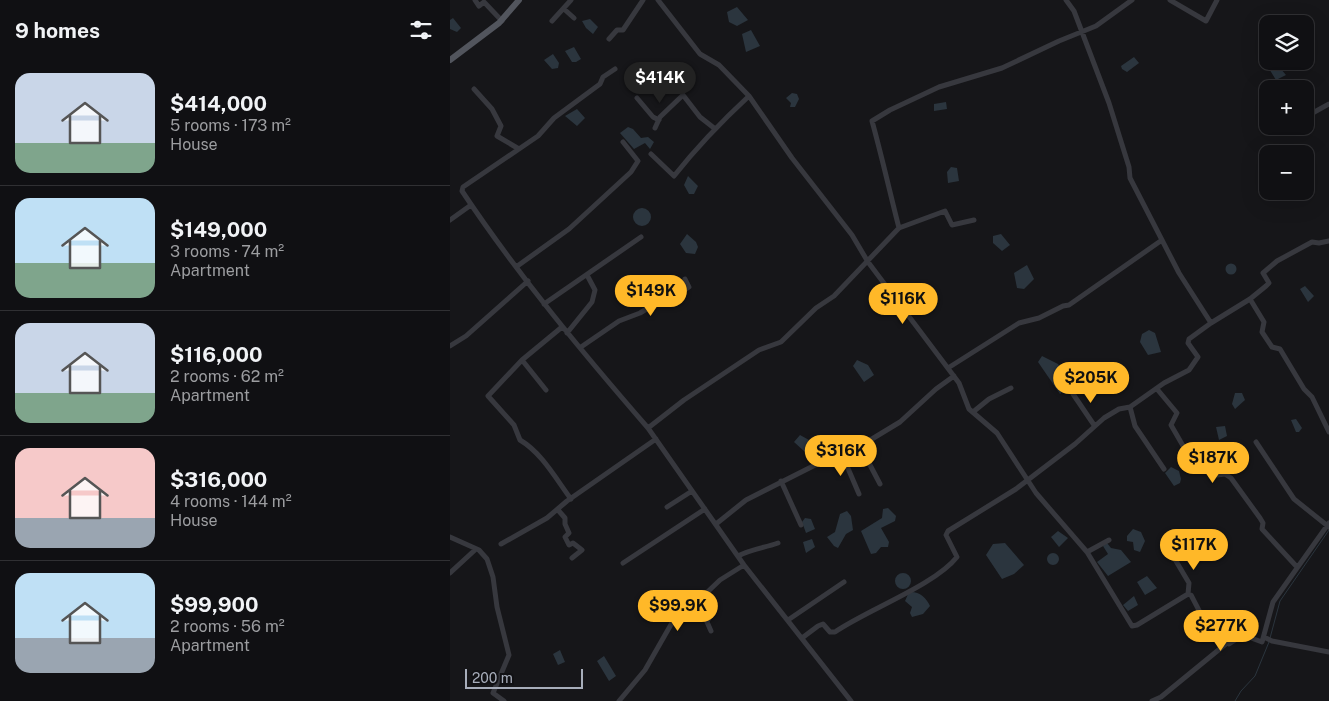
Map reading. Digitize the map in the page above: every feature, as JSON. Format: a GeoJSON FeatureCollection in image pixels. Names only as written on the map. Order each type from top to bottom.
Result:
{"type":"FeatureCollection","features":[{"type":"Feature","properties":{"kind":"main road"},"geometry":{"type":"LineString","coordinates":[[450,60],[502,21],[518,0]]}},
{"type":"Feature","properties":{"kind":"street"},"geometry":{"type":"LineString","coordinates":[[475,0],[480,6],[484,2],[502,21]]}},
{"type":"Feature","properties":{"kind":"street"},"geometry":{"type":"LineString","coordinates":[[552,20],[571,0]]}},
{"type":"Feature","properties":{"kind":"street"},"geometry":{"type":"LineString","coordinates":[[609,39],[617,30],[623,30],[643,0]]}},
{"type":"Feature","properties":{"kind":"street"},"geometry":{"type":"LineString","coordinates":[[658,0],[700,54],[719,65],[749,96],[792,158],[852,235],[868,262],[954,376],[964,391],[969,409],[996,433],[1027,480],[1087,552],[1132,626],[1138,625],[1188,594]]}},
{"type":"Feature","properties":{"kind":"street"},"geometry":{"type":"LineString","coordinates":[[1066,0],[1074,11],[1109,103],[1129,166],[1130,178],[1162,240],[1211,324]]}},
{"type":"Feature","properties":{"kind":"street"},"geometry":{"type":"LineString","coordinates":[[899,228],[891,202],[882,152],[872,121],[939,87],[1002,68],[1059,41],[1106,22],[1132,0]]}},
{"type":"Feature","properties":{"kind":"street"},"geometry":{"type":"LineString","coordinates":[[1170,0],[1206,21],[1218,0]]}},
{"type":"Feature","properties":{"kind":"street"},"geometry":{"type":"LineString","coordinates":[[564,9],[574,18]]}},
{"type":"Feature","properties":{"kind":"street"},"geometry":{"type":"LineString","coordinates":[[614,68],[603,77],[600,84],[519,149],[463,187],[462,191],[516,267],[562,327],[581,347],[648,428],[738,556],[851,701]]}},
{"type":"Feature","properties":{"kind":"street"},"geometry":{"type":"LineString","coordinates":[[474,89],[492,109],[501,126],[497,136],[519,149]]}},
{"type":"Feature","properties":{"kind":"street"},"geometry":{"type":"LineString","coordinates":[[655,128],[659,120],[683,95],[700,117],[714,128]]}},
{"type":"Feature","properties":{"kind":"street"},"geometry":{"type":"LineString","coordinates":[[651,154],[674,176],[708,139],[714,128],[749,96]]}},
{"type":"Feature","properties":{"kind":"street"},"geometry":{"type":"LineString","coordinates":[[637,98],[652,117],[659,120]]}},
{"type":"Feature","properties":{"kind":"street"},"geometry":{"type":"LineString","coordinates":[[1314,112],[1329,104]]}},
{"type":"Feature","properties":{"kind":"street"},"geometry":{"type":"LineString","coordinates":[[516,267],[569,229],[630,172],[638,161],[623,142]]}},
{"type":"Feature","properties":{"kind":"street"},"geometry":{"type":"LineString","coordinates":[[450,220],[471,205]]}},
{"type":"Feature","properties":{"kind":"street"},"geometry":{"type":"LineString","coordinates":[[648,428],[684,400],[723,376],[759,350],[781,342],[868,262],[899,228],[945,211],[952,224],[974,220]]}},
{"type":"Feature","properties":{"kind":"street"},"geometry":{"type":"LineString","coordinates":[[544,304],[641,237]]}},
{"type":"Feature","properties":{"kind":"street"},"geometry":{"type":"LineString","coordinates":[[948,368],[1019,323],[1039,318],[1069,305],[1162,240]]}},
{"type":"Feature","properties":{"kind":"street"},"geometry":{"type":"LineString","coordinates":[[802,638],[823,624],[830,632],[835,632],[939,572],[957,557],[946,535],[948,531],[1027,480],[1075,444],[1094,425],[1119,409],[1130,407],[1189,370],[1198,357],[1188,343],[1190,339],[1250,299],[1269,283],[1263,273],[1277,261],[1312,242],[1329,241]]}},
{"type":"Feature","properties":{"kind":"street"},"geometry":{"type":"LineString","coordinates":[[567,333],[592,302],[595,290],[587,275]]}},
{"type":"Feature","properties":{"kind":"street"},"geometry":{"type":"LineString","coordinates":[[581,347],[619,321],[640,312],[666,297],[674,297],[682,292],[689,287],[685,279]]}},
{"type":"Feature","properties":{"kind":"street"},"geometry":{"type":"LineString","coordinates":[[450,346],[466,336],[528,281]]}},
{"type":"Feature","properties":{"kind":"street"},"geometry":{"type":"LineString","coordinates":[[1250,299],[1264,322],[1262,332],[1272,347],[1280,349],[1304,389],[1312,397],[1329,432]]}},
{"type":"Feature","properties":{"kind":"street"},"geometry":{"type":"LineString","coordinates":[[562,327],[522,360],[488,396],[514,425],[520,440],[543,460],[571,499]]}},
{"type":"Feature","properties":{"kind":"street"},"geometry":{"type":"LineString","coordinates":[[522,360],[546,390]]}},
{"type":"Feature","properties":{"kind":"street"},"geometry":{"type":"LineString","coordinates":[[716,524],[746,500],[781,481],[841,452],[842,449],[857,442],[867,443],[884,434],[954,376]]}},
{"type":"Feature","properties":{"kind":"street"},"geometry":{"type":"LineString","coordinates":[[973,412],[990,399],[1011,388]]}},
{"type":"Feature","properties":{"kind":"street"},"geometry":{"type":"LineString","coordinates":[[1157,389],[1177,414],[1171,425],[1186,452],[1191,454],[1198,451],[1218,475],[1225,474],[1231,478],[1260,518],[1263,523],[1262,529],[1297,566]]}},
{"type":"Feature","properties":{"kind":"street"},"geometry":{"type":"LineString","coordinates":[[1073,394],[1094,425]]}},
{"type":"Feature","properties":{"kind":"street"},"geometry":{"type":"LineString","coordinates":[[1130,407],[1131,420],[1164,469]]}},
{"type":"Feature","properties":{"kind":"street"},"geometry":{"type":"LineString","coordinates":[[501,544],[527,531],[558,510],[656,439]]}},
{"type":"Feature","properties":{"kind":"street"},"geometry":{"type":"LineString","coordinates":[[857,442],[863,449],[880,484]]}},
{"type":"Feature","properties":{"kind":"street"},"geometry":{"type":"LineString","coordinates":[[1152,701],[1161,697],[1227,644],[1243,635],[1262,642],[1273,602],[1297,566],[1308,556],[1328,526],[1294,499],[1256,442]]}},
{"type":"Feature","properties":{"kind":"street"},"geometry":{"type":"LineString","coordinates":[[841,452],[859,494]]}},
{"type":"Feature","properties":{"kind":"street"},"geometry":{"type":"LineString","coordinates":[[781,481],[801,525]]}},
{"type":"Feature","properties":{"kind":"street"},"geometry":{"type":"LineString","coordinates":[[667,507],[692,491]]}},
{"type":"Feature","properties":{"kind":"street"},"geometry":{"type":"LineString","coordinates":[[623,563],[705,509]]}},
{"type":"Feature","properties":{"kind":"street"},"geometry":{"type":"LineString","coordinates":[[558,510],[565,518],[565,524],[569,533],[565,537],[569,545],[573,543],[582,550],[572,558]]}},
{"type":"Feature","properties":{"kind":"street"},"geometry":{"type":"LineString","coordinates":[[450,537],[476,549],[487,559],[493,577],[497,607],[509,655],[493,693],[504,701]]}},
{"type":"Feature","properties":{"kind":"street"},"geometry":{"type":"LineString","coordinates":[[1087,552],[1109,540]]}},
{"type":"Feature","properties":{"kind":"street"},"geometry":{"type":"LineString","coordinates":[[738,556],[749,549],[764,549],[778,543]]}},
{"type":"Feature","properties":{"kind":"street"},"geometry":{"type":"LineString","coordinates":[[450,573],[476,549]]}},
{"type":"Feature","properties":{"kind":"street"},"geometry":{"type":"LineString","coordinates":[[1173,556],[1189,583],[1188,594]]}},
{"type":"Feature","properties":{"kind":"street"},"geometry":{"type":"LineString","coordinates":[[622,700],[645,670],[676,614],[698,601],[720,580],[744,564]]}},
{"type":"Feature","properties":{"kind":"street"},"geometry":{"type":"LineString","coordinates":[[788,620],[844,582]]}},
{"type":"Feature","properties":{"kind":"street"},"geometry":{"type":"LineString","coordinates":[[1188,594],[1191,594],[1214,634],[1227,644]]}},
{"type":"Feature","properties":{"kind":"street"},"geometry":{"type":"LineString","coordinates":[[698,601],[711,614],[707,622],[711,631]]}},
{"type":"Feature","properties":{"kind":"street"},"geometry":{"type":"LineString","coordinates":[[1264,637],[1329,652]]}},
{"type":"Feature","properties":{"kind":"shaded area"},"geometry":{"type":"Polygon","coordinates":[[[737,7],[748,20],[737,26],[729,22],[727,12],[737,7]]]}},
{"type":"Feature","properties":{"kind":"shaded area"},"geometry":{"type":"Polygon","coordinates":[[[453,18],[461,28],[457,32],[450,29],[450,20],[453,18]]]}},
{"type":"Feature","properties":{"kind":"shaded area"},"geometry":{"type":"Polygon","coordinates":[[[590,19],[598,27],[593,34],[582,21],[590,19]]]}},
{"type":"Feature","properties":{"kind":"shaded area"},"geometry":{"type":"Polygon","coordinates":[[[751,30],[760,46],[746,52],[742,34],[751,30]]]}},
{"type":"Feature","properties":{"kind":"shaded area"},"geometry":{"type":"Polygon","coordinates":[[[574,47],[581,59],[572,62],[565,51],[574,47]]]}},
{"type":"Feature","properties":{"kind":"shaded area"},"geometry":{"type":"Polygon","coordinates":[[[553,54],[559,63],[558,68],[552,69],[544,60],[553,54]]]}},
{"type":"Feature","properties":{"kind":"shaded area"},"geometry":{"type":"Polygon","coordinates":[[[1134,57],[1139,63],[1127,72],[1122,69],[1121,66],[1134,57]]]}},
{"type":"Feature","properties":{"kind":"shaded area"},"geometry":{"type":"Polygon","coordinates":[[[1270,70],[1282,70],[1286,75],[1276,80],[1270,70]]]}},
{"type":"Feature","properties":{"kind":"shaded area"},"geometry":{"type":"Polygon","coordinates":[[[792,93],[797,94],[799,99],[795,107],[790,107],[791,103],[786,98],[792,93]]]}},
{"type":"Feature","properties":{"kind":"shaded area"},"geometry":{"type":"Polygon","coordinates":[[[946,102],[947,109],[934,111],[934,104],[946,102]]]}},
{"type":"Feature","properties":{"kind":"shaded area"},"geometry":{"type":"Polygon","coordinates":[[[577,109],[585,118],[577,126],[565,116],[577,109]]]}},
{"type":"Feature","properties":{"kind":"shaded area"},"geometry":{"type":"Polygon","coordinates":[[[628,127],[633,129],[641,138],[648,137],[654,142],[650,149],[645,143],[634,149],[620,133],[628,127]]]}},
{"type":"Feature","properties":{"kind":"shaded area"},"geometry":{"type":"Polygon","coordinates":[[[951,167],[957,168],[959,181],[948,183],[947,172],[951,167]]]}},
{"type":"Feature","properties":{"kind":"shaded area"},"geometry":{"type":"Polygon","coordinates":[[[688,176],[698,186],[694,194],[689,194],[684,185],[688,176]]]}},
{"type":"Feature","properties":{"kind":"shaded area"},"geometry":{"type":"Polygon","coordinates":[[[642,208],[648,211],[651,217],[648,223],[642,226],[636,223],[633,217],[636,211],[642,208]]]}},
{"type":"Feature","properties":{"kind":"shaded area"},"geometry":{"type":"Polygon","coordinates":[[[687,234],[696,242],[698,247],[695,254],[686,253],[680,244],[687,234]]]}},
{"type":"Feature","properties":{"kind":"shaded area"},"geometry":{"type":"Polygon","coordinates":[[[1001,234],[1010,245],[1002,251],[993,243],[993,236],[1001,234]]]}},
{"type":"Feature","properties":{"kind":"shaded area"},"geometry":{"type":"Polygon","coordinates":[[[1231,263],[1237,269],[1231,275],[1225,269],[1231,263]]]}},
{"type":"Feature","properties":{"kind":"shaded area"},"geometry":{"type":"Polygon","coordinates":[[[1027,265],[1034,279],[1024,289],[1017,288],[1014,273],[1027,265]]]}},
{"type":"Feature","properties":{"kind":"shaded area"},"geometry":{"type":"Polygon","coordinates":[[[640,279],[652,296],[636,306],[626,291],[640,279]]]}},
{"type":"Feature","properties":{"kind":"shaded area"},"geometry":{"type":"Polygon","coordinates":[[[1305,286],[1314,296],[1308,302],[1300,289],[1305,286]]]}},
{"type":"Feature","properties":{"kind":"shaded area"},"geometry":{"type":"Polygon","coordinates":[[[1149,330],[1155,333],[1161,352],[1148,355],[1140,342],[1142,334],[1149,330]]]}},
{"type":"Feature","properties":{"kind":"shaded area"},"geometry":{"type":"Polygon","coordinates":[[[1042,356],[1058,364],[1070,379],[1068,387],[1060,394],[1038,362],[1042,356]]]}},
{"type":"Feature","properties":{"kind":"shaded area"},"geometry":{"type":"Polygon","coordinates":[[[857,360],[868,365],[874,375],[864,382],[853,366],[857,360]]]}},
{"type":"Feature","properties":{"kind":"shaded area"},"geometry":{"type":"Polygon","coordinates":[[[1235,393],[1242,393],[1245,400],[1235,409],[1232,404],[1235,393]]]}},
{"type":"Feature","properties":{"kind":"shaded area"},"geometry":{"type":"Polygon","coordinates":[[[1296,419],[1302,428],[1299,432],[1296,432],[1291,420],[1296,419]]]}},
{"type":"Feature","properties":{"kind":"shaded area"},"geometry":{"type":"Polygon","coordinates":[[[1225,426],[1227,436],[1219,440],[1216,427],[1225,426]]]}},
{"type":"Feature","properties":{"kind":"shaded area"},"geometry":{"type":"Polygon","coordinates":[[[800,435],[809,440],[805,452],[794,442],[800,435]]]}},
{"type":"Feature","properties":{"kind":"shaded area"},"geometry":{"type":"Polygon","coordinates":[[[1239,443],[1245,452],[1238,458],[1229,449],[1232,444],[1239,443]]]}},
{"type":"Feature","properties":{"kind":"shaded area"},"geometry":{"type":"Polygon","coordinates":[[[1171,467],[1179,471],[1181,479],[1180,483],[1174,486],[1165,473],[1171,467]]]}},
{"type":"Feature","properties":{"kind":"shaded area"},"geometry":{"type":"Polygon","coordinates":[[[888,508],[896,516],[895,521],[881,528],[889,542],[888,547],[881,547],[876,553],[871,554],[861,531],[882,518],[883,509],[888,508]]]}},
{"type":"Feature","properties":{"kind":"shaded area"},"geometry":{"type":"Polygon","coordinates":[[[847,511],[851,516],[853,530],[846,534],[838,548],[827,537],[835,532],[840,514],[847,511]]]}},
{"type":"Feature","properties":{"kind":"shaded area"},"geometry":{"type":"Polygon","coordinates":[[[805,518],[811,519],[815,529],[806,533],[802,522],[805,518]]]}},
{"type":"Feature","properties":{"kind":"shaded area"},"geometry":{"type":"Polygon","coordinates":[[[1133,529],[1141,532],[1145,541],[1140,552],[1134,550],[1133,542],[1127,541],[1127,536],[1133,529]]]}},
{"type":"Feature","properties":{"kind":"shaded area"},"geometry":{"type":"Polygon","coordinates":[[[1058,531],[1068,538],[1059,547],[1051,537],[1058,531]]]}},
{"type":"Feature","properties":{"kind":"shaded area"},"geometry":{"type":"Polygon","coordinates":[[[812,539],[815,547],[806,553],[803,542],[812,539]]]}},
{"type":"Feature","properties":{"kind":"shaded area"},"geometry":{"type":"Polygon","coordinates":[[[1005,543],[1024,565],[1014,574],[1002,579],[986,555],[993,544],[1005,543]]]}},
{"type":"Feature","properties":{"kind":"shaded area"},"geometry":{"type":"Polygon","coordinates":[[[1107,543],[1111,548],[1121,550],[1131,562],[1108,576],[1097,562],[1108,554],[1103,546],[1107,543]]]}},
{"type":"Feature","properties":{"kind":"shaded area"},"geometry":{"type":"Polygon","coordinates":[[[1051,553],[1055,553],[1059,559],[1055,565],[1051,565],[1047,561],[1047,557],[1051,553]]]}},
{"type":"Feature","properties":{"kind":"shaded area"},"geometry":{"type":"Polygon","coordinates":[[[900,573],[906,573],[911,578],[909,587],[900,589],[895,584],[895,578],[900,573]]]}},
{"type":"Feature","properties":{"kind":"shaded area"},"geometry":{"type":"Polygon","coordinates":[[[1147,576],[1157,588],[1145,595],[1137,582],[1147,576]]]}},
{"type":"Feature","properties":{"kind":"shaded area"},"geometry":{"type":"Polygon","coordinates":[[[909,592],[924,597],[930,606],[923,614],[912,617],[910,613],[912,607],[905,601],[909,592]]]}},
{"type":"Feature","properties":{"kind":"shaded area"},"geometry":{"type":"Polygon","coordinates":[[[1134,596],[1138,605],[1128,611],[1123,605],[1134,596]]]}},
{"type":"Feature","properties":{"kind":"shaded area"},"geometry":{"type":"Polygon","coordinates":[[[560,650],[565,662],[558,665],[553,654],[560,650]]]}},
{"type":"Feature","properties":{"kind":"shaded area"},"geometry":{"type":"Polygon","coordinates":[[[604,656],[616,676],[609,681],[597,661],[604,656]]]}},
{"type":"Feature","properties":{"kind":"waterway"},"geometry":{"type":"LineString","coordinates":[[1270,638],[1280,601],[1329,530]]}},
{"type":"Feature","properties":{"kind":"waterway"},"geometry":{"type":"LineString","coordinates":[[1235,701],[1241,691],[1255,676],[1269,642]]}}]}
